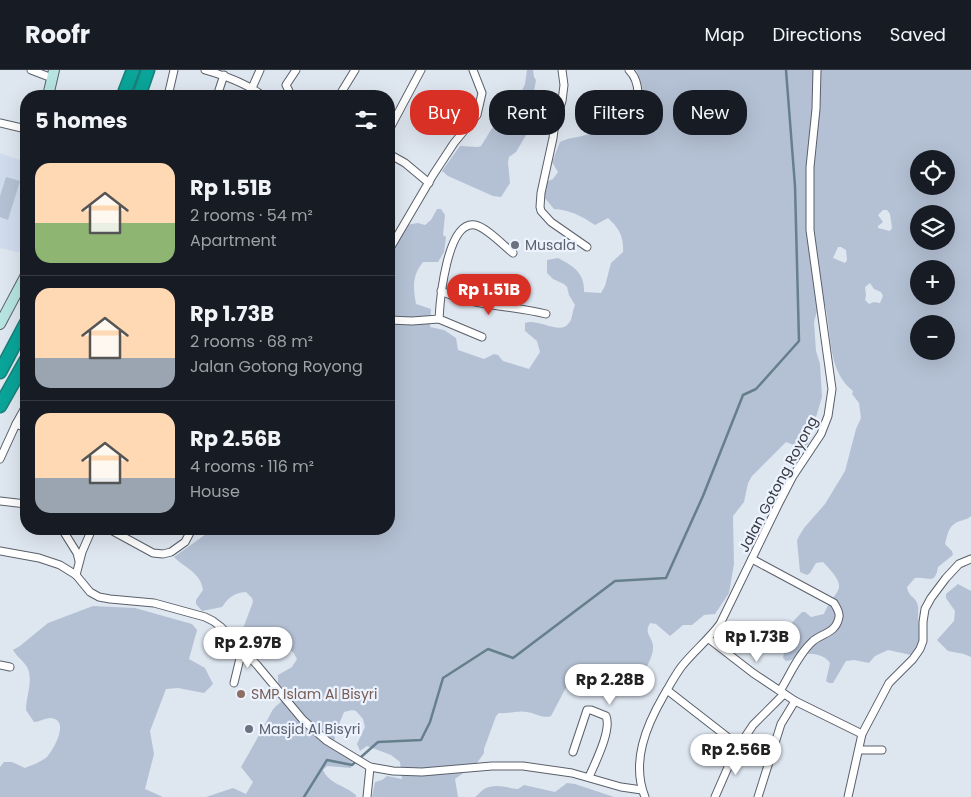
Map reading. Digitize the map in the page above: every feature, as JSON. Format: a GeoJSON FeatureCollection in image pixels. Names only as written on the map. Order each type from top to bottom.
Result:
{"type":"FeatureCollection","features":[{"type":"Feature","properties":{"kind":"highway"},"geometry":{"type":"LineString","coordinates":[[126,90],[133,70]]}},
{"type":"Feature","properties":{"kind":"highway"},"geometry":{"type":"LineString","coordinates":[[142,90],[148,70]]}},
{"type":"Feature","properties":{"kind":"highway"},"geometry":{"type":"LineString","coordinates":[[0,372],[20,334]]}},
{"type":"Feature","properties":{"kind":"highway"},"geometry":{"type":"LineString","coordinates":[[0,406],[20,371]]}},
{"type":"Feature","properties":{"kind":"main road"},"geometry":{"type":"LineString","coordinates":[[49,90],[53,74]]}},
{"type":"Feature","properties":{"kind":"main road"},"geometry":{"type":"LineString","coordinates":[[0,324],[20,287]]}},
{"type":"Feature","properties":{"kind":"street"},"geometry":{"type":"LineString","coordinates":[[32,70],[53,74]]}},
{"type":"Feature","properties":{"kind":"street"},"geometry":{"type":"LineString","coordinates":[[169,90],[174,70]]}},
{"type":"Feature","properties":{"kind":"street"},"geometry":{"type":"LineString","coordinates":[[205,70],[224,75],[255,90]]}},
{"type":"Feature","properties":{"kind":"street"},"geometry":{"type":"LineString","coordinates":[[252,88],[260,70]]}},
{"type":"Feature","properties":{"kind":"street"},"geometry":{"type":"LineString","coordinates":[[289,90],[286,84],[296,70]]}},
{"type":"Feature","properties":{"kind":"street"},"geometry":{"type":"LineString","coordinates":[[343,90],[355,70]]}},
{"type":"Feature","properties":{"kind":"street"},"geometry":{"type":"LineString","coordinates":[[395,119],[421,70]]}},
{"type":"Feature","properties":{"kind":"street"},"geometry":{"type":"LineString","coordinates":[[395,240],[454,143],[477,115],[482,93],[474,70]]}},
{"type":"Feature","properties":{"kind":"street"},"geometry":{"type":"LineString","coordinates":[[562,70],[564,85],[562,101],[555,122],[540,206],[541,212],[551,222],[587,247]]}},
{"type":"Feature","properties":{"kind":"street"},"geometry":{"type":"LineString","coordinates":[[629,70],[633,74],[638,90]]}},
{"type":"Feature","properties":{"kind":"street","name":"Jalan Gotong Royong"},"geometry":{"type":"LineString","coordinates":[[644,794],[640,770],[641,751],[645,733],[667,690],[682,666],[709,639],[725,615],[786,490],[821,434],[828,416],[832,389],[810,230],[810,167],[816,109],[817,70]]}},
{"type":"Feature","properties":{"kind":"street"},"geometry":{"type":"LineString","coordinates":[[219,90],[224,75]]}},
{"type":"Feature","properties":{"kind":"street"},"geometry":{"type":"LineString","coordinates":[[0,123],[20,128]]}},
{"type":"Feature","properties":{"kind":"street"},"geometry":{"type":"LineString","coordinates":[[395,157],[429,182]]}},
{"type":"Feature","properties":{"kind":"street"},"geometry":{"type":"LineString","coordinates":[[439,319],[441,291],[456,235],[469,225],[478,225],[513,252]]}},
{"type":"Feature","properties":{"kind":"street"},"geometry":{"type":"LineString","coordinates":[[441,291],[468,301],[546,314]]}},
{"type":"Feature","properties":{"kind":"street"},"geometry":{"type":"LineString","coordinates":[[395,320],[439,319],[482,337]]}},
{"type":"Feature","properties":{"kind":"street"},"geometry":{"type":"LineString","coordinates":[[0,459],[20,417]]}},
{"type":"Feature","properties":{"kind":"street"},"geometry":{"type":"LineString","coordinates":[[16,424],[20,426]]}},
{"type":"Feature","properties":{"kind":"street"},"geometry":{"type":"LineString","coordinates":[[0,501],[20,503]]}},
{"type":"Feature","properties":{"kind":"street"},"geometry":{"type":"LineString","coordinates":[[66,535],[77,552],[79,561]]}},
{"type":"Feature","properties":{"kind":"street"},"geometry":{"type":"LineString","coordinates":[[76,574],[90,535]]}},
{"type":"Feature","properties":{"kind":"street"},"geometry":{"type":"LineString","coordinates":[[120,535],[154,553],[163,554],[171,552],[185,542],[189,535]]}},
{"type":"Feature","properties":{"kind":"street"},"geometry":{"type":"LineString","coordinates":[[0,551],[40,558],[60,565],[76,574],[90,592],[99,597],[110,600],[154,604],[213,621],[225,631],[275,684],[303,720],[327,741],[366,765],[393,771],[422,772],[492,766],[523,766],[589,777],[644,794]]}},
{"type":"Feature","properties":{"kind":"street"},"geometry":{"type":"LineString","coordinates":[[715,797],[732,758],[753,725],[782,692],[806,649],[813,641],[829,634],[839,616],[834,603],[752,559]]}},
{"type":"Feature","properties":{"kind":"street"},"geometry":{"type":"LineString","coordinates":[[848,797],[862,734],[889,683],[913,659],[924,641],[923,622],[925,609],[931,598],[960,564],[971,560]]}},
{"type":"Feature","properties":{"kind":"street"},"geometry":{"type":"LineString","coordinates":[[709,639],[753,673],[796,701],[862,734]]}},
{"type":"Feature","properties":{"kind":"street"},"geometry":{"type":"LineString","coordinates":[[234,683],[242,650]]}},
{"type":"Feature","properties":{"kind":"street"},"geometry":{"type":"LineString","coordinates":[[0,665],[10,667]]}},
{"type":"Feature","properties":{"kind":"street"},"geometry":{"type":"LineString","coordinates":[[667,690],[739,746]]}},
{"type":"Feature","properties":{"kind":"street"},"geometry":{"type":"LineString","coordinates":[[758,797],[778,732],[796,701]]}},
{"type":"Feature","properties":{"kind":"street"},"geometry":{"type":"LineString","coordinates":[[573,752],[587,710],[606,716],[606,733],[589,777]]}},
{"type":"Feature","properties":{"kind":"street"},"geometry":{"type":"LineString","coordinates":[[859,750],[882,750]]}},
{"type":"Feature","properties":{"kind":"street"},"geometry":{"type":"LineString","coordinates":[[366,765],[366,797]]}},
{"type":"Feature","properties":{"kind":"shaded area"},"geometry":{"type":"Polygon","coordinates":[[[527,70],[533,70],[536,80],[534,90],[522,90],[527,70]]]}},
{"type":"Feature","properties":{"kind":"shaded area"},"geometry":{"type":"Polygon","coordinates":[[[636,70],[971,70],[971,516],[951,527],[945,544],[952,551],[953,555],[938,567],[935,576],[930,579],[915,578],[907,587],[918,606],[919,643],[915,652],[911,655],[888,650],[875,656],[869,663],[854,660],[846,661],[833,683],[826,681],[830,663],[816,654],[800,655],[788,661],[783,658],[788,627],[802,612],[811,617],[824,614],[838,589],[837,579],[823,562],[816,563],[807,575],[800,572],[797,541],[804,528],[825,504],[845,471],[856,429],[861,418],[859,403],[852,394],[853,391],[839,373],[835,362],[825,305],[817,311],[814,322],[816,351],[820,364],[822,397],[808,444],[802,448],[786,442],[752,476],[748,483],[744,502],[733,516],[734,564],[729,593],[715,614],[704,615],[692,625],[683,625],[670,636],[656,624],[650,623],[648,633],[653,645],[653,652],[648,665],[640,676],[611,690],[596,688],[571,678],[551,716],[548,717],[524,712],[499,713],[496,716],[484,753],[477,763],[455,779],[458,797],[372,797],[375,782],[387,776],[402,779],[400,762],[391,755],[367,746],[360,751],[357,744],[365,727],[363,719],[356,711],[352,710],[344,712],[335,734],[334,750],[352,760],[351,768],[327,766],[323,770],[329,779],[352,792],[356,797],[206,797],[233,788],[246,794],[253,782],[241,767],[272,711],[286,693],[278,683],[278,675],[292,667],[297,659],[293,652],[286,647],[279,648],[261,657],[253,650],[242,631],[253,602],[246,592],[232,596],[222,607],[202,611],[196,604],[196,600],[203,590],[202,584],[192,571],[174,557],[205,535],[395,535],[395,244],[406,225],[418,223],[425,225],[431,220],[437,209],[441,209],[445,215],[443,235],[446,237],[444,252],[438,262],[423,262],[419,267],[414,282],[416,304],[431,309],[430,327],[444,330],[456,338],[458,350],[484,359],[494,354],[498,355],[503,361],[529,369],[540,352],[537,341],[525,331],[525,323],[530,322],[560,328],[564,327],[571,320],[575,305],[567,287],[547,273],[547,260],[558,258],[569,264],[583,280],[584,292],[601,293],[605,286],[611,263],[623,252],[623,242],[620,233],[608,218],[595,225],[576,214],[554,209],[544,197],[546,182],[553,179],[558,172],[552,162],[560,142],[585,135],[663,135],[663,90],[642,90],[636,70]],[[883,210],[878,215],[883,222],[878,228],[890,231],[892,228],[890,214],[887,210],[883,210]],[[838,247],[833,258],[845,263],[847,260],[846,250],[838,247]],[[870,283],[865,287],[865,300],[869,304],[874,302],[880,303],[883,296],[881,292],[874,289],[870,283]]]}},
{"type":"Feature","properties":{"kind":"shaded area"},"geometry":{"type":"Polygon","coordinates":[[[489,133],[489,135],[526,135],[516,152],[509,157],[510,183],[501,197],[493,196],[448,176],[442,171],[460,146],[481,146],[489,133]]]}},
{"type":"Feature","properties":{"kind":"shaded area"},"geometry":{"type":"Polygon","coordinates":[[[0,153],[20,160],[20,251],[0,248],[0,153]]]}},
{"type":"Feature","properties":{"kind":"shaded area"},"geometry":{"type":"Polygon","coordinates":[[[6,177],[20,181],[8,220],[0,217],[0,196],[6,177]]]}},
{"type":"Feature","properties":{"kind":"shaded area"},"geometry":{"type":"Polygon","coordinates":[[[958,584],[971,591],[971,657],[948,651],[937,640],[954,621],[955,611],[946,598],[946,594],[958,584]]]}},
{"type":"Feature","properties":{"kind":"shaded area"},"geometry":{"type":"Polygon","coordinates":[[[93,606],[135,608],[192,624],[197,630],[189,659],[205,668],[213,684],[204,693],[178,688],[166,689],[150,731],[154,754],[145,789],[163,797],[0,797],[0,767],[4,762],[12,762],[25,768],[42,760],[47,757],[53,748],[60,729],[59,723],[50,718],[34,722],[26,710],[30,684],[28,669],[13,650],[48,623],[93,606]]]}},
{"type":"Feature","properties":{"kind":"shaded area"},"geometry":{"type":"Polygon","coordinates":[[[567,783],[614,797],[475,797],[484,789],[492,786],[518,789],[524,785],[555,792],[567,783]]]}},
{"type":"Feature","properties":{"kind":"waterway"},"geometry":{"type":"LineString","coordinates":[[304,797],[327,760],[352,765],[378,742],[421,740],[430,722],[443,678],[488,649],[513,658],[615,581],[666,578],[703,496],[743,395],[756,389],[799,341],[795,186],[786,70]]}},
{"type":"Feature","properties":{"kind":"place","name":"Musala"},"geometry":{"type":"Point","coordinates":[515,245]}},
{"type":"Feature","properties":{"kind":"place","name":"SMP Islam Al Bisyri"},"geometry":{"type":"Point","coordinates":[241,694]}},
{"type":"Feature","properties":{"kind":"place","name":"Masjid Al Bisyri"},"geometry":{"type":"Point","coordinates":[249,729]}}]}
